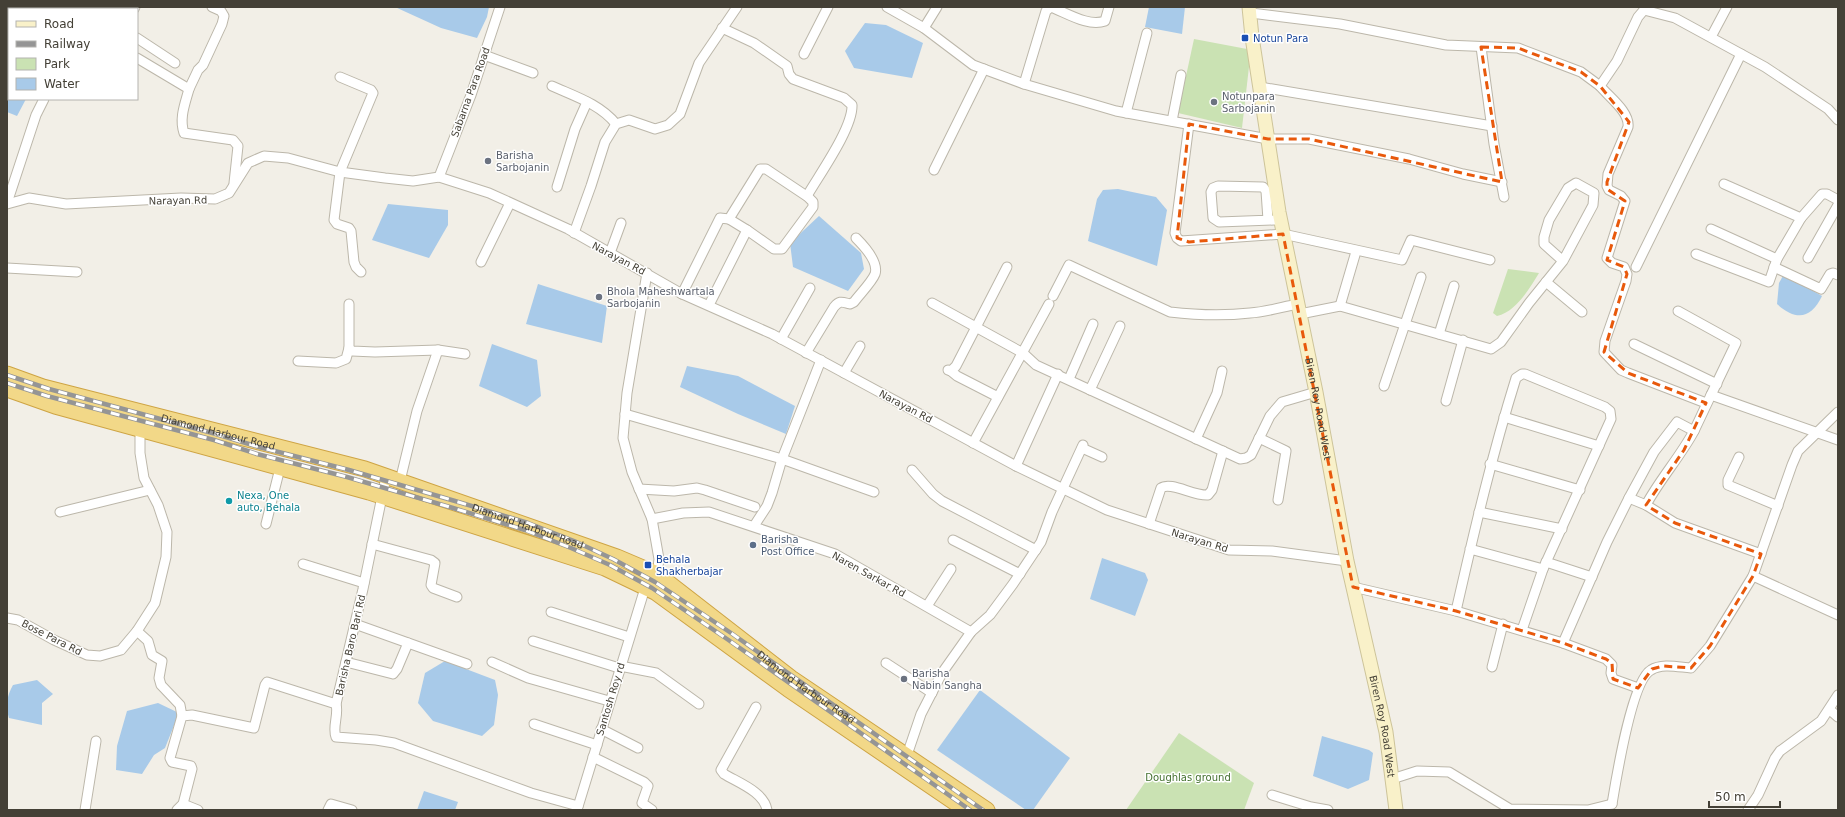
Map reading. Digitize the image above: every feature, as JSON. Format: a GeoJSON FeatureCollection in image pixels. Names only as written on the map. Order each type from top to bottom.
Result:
{"type":"FeatureCollection","features":[{"type":"Feature","properties":{"kind":"highway","name":"Diamond Harbour Road"},"geometry":{"type":"LineString","coordinates":[[7,374],[43,387],[365,469],[617,557],[657,574],[788,689],[966,810]]}},
{"type":"Feature","properties":{"kind":"highway","name":"Diamond Harbour Road"},"geometry":{"type":"LineString","coordinates":[[7,389],[55,406],[382,496],[605,568],[654,592],[791,678],[987,810]]}},
{"type":"Feature","properties":{"kind":"main road","name":"Biren Roy Road West"},"geometry":{"type":"LineString","coordinates":[[1250,10],[1252,37],[1268,139],[1274,220],[1283,234],[1299,309],[1347,561],[1386,732],[1396,810]]}},
{"type":"Feature","properties":{"kind":"street"},"geometry":{"type":"LineString","coordinates":[[212,7],[221,11],[224,16],[222,24],[203,66],[198,70],[189,89],[182,113],[182,125],[184,134],[233,140],[237,143],[238,146],[233,186]]}},
{"type":"Feature","properties":{"kind":"street","name":"Sabarna Para Road"},"geometry":{"type":"LineString","coordinates":[[439,177],[500,7]]}},
{"type":"Feature","properties":{"kind":"street"},"geometry":{"type":"LineString","coordinates":[[574,234],[605,142],[616,124],[629,120],[655,129],[668,125],[680,114],[698,63],[737,7]]}},
{"type":"Feature","properties":{"kind":"street"},"geometry":{"type":"LineString","coordinates":[[804,54],[828,7]]}},
{"type":"Feature","properties":{"kind":"street"},"geometry":{"type":"LineString","coordinates":[[887,7],[924,28],[973,65],[1024,84],[1126,113],[1268,139],[1309,139],[1409,159],[1463,174],[1502,182]]}},
{"type":"Feature","properties":{"kind":"street"},"geometry":{"type":"LineString","coordinates":[[924,28],[936,7]]}},
{"type":"Feature","properties":{"kind":"street"},"geometry":{"type":"LineString","coordinates":[[1024,84],[1046,11],[1051,7],[1091,23],[1099,23],[1105,21],[1109,7]]}},
{"type":"Feature","properties":{"kind":"street"},"geometry":{"type":"LineString","coordinates":[[1711,37],[1727,7]]}},
{"type":"Feature","properties":{"kind":"street"},"geometry":{"type":"LineString","coordinates":[[1600,86],[1617,61],[1642,8],[1675,18],[1765,67],[1828,109],[1838,120]]}},
{"type":"Feature","properties":{"kind":"street"},"geometry":{"type":"LineString","coordinates":[[1250,10],[1340,24],[1446,45],[1518,48],[1581,72],[1600,86],[1624,113],[1629,122],[1608,174],[1607,182],[1609,190],[1621,196],[1625,201],[1607,258],[1612,263],[1624,267],[1627,274],[1626,281],[1605,341],[1604,352],[1621,370],[1628,373],[1838,440]]}},
{"type":"Feature","properties":{"kind":"street"},"geometry":{"type":"LineString","coordinates":[[722,28],[754,43],[787,66],[788,74],[793,79],[844,98],[852,105],[841,139],[806,196]]}},
{"type":"Feature","properties":{"kind":"street"},"geometry":{"type":"LineString","coordinates":[[1126,113],[1147,33]]}},
{"type":"Feature","properties":{"kind":"street"},"geometry":{"type":"LineString","coordinates":[[138,39],[175,63]]}},
{"type":"Feature","properties":{"kind":"street"},"geometry":{"type":"LineString","coordinates":[[1481,47],[1504,197]]}},
{"type":"Feature","properties":{"kind":"street"},"geometry":{"type":"LineString","coordinates":[[1636,267],[1741,54]]}},
{"type":"Feature","properties":{"kind":"street"},"geometry":{"type":"LineString","coordinates":[[484,55],[533,73]]}},
{"type":"Feature","properties":{"kind":"street"},"geometry":{"type":"LineString","coordinates":[[138,59],[189,89]]}},
{"type":"Feature","properties":{"kind":"street"},"geometry":{"type":"LineString","coordinates":[[934,170],[984,69]]}},
{"type":"Feature","properties":{"kind":"street"},"geometry":{"type":"LineString","coordinates":[[1172,121],[1181,75]]}},
{"type":"Feature","properties":{"kind":"street"},"geometry":{"type":"LineString","coordinates":[[340,77],[371,90],[373,93],[340,172],[334,220],[337,224],[349,228],[351,231],[354,262],[356,267],[361,272]]}},
{"type":"Feature","properties":{"kind":"street"},"geometry":{"type":"LineString","coordinates":[[552,86],[603,111],[616,124]]}},
{"type":"Feature","properties":{"kind":"street"},"geometry":{"type":"LineString","coordinates":[[1260,87],[1492,126]]}},
{"type":"Feature","properties":{"kind":"street"},"geometry":{"type":"LineString","coordinates":[[7,203],[11,181],[36,115],[44,100]]}},
{"type":"Feature","properties":{"kind":"street"},"geometry":{"type":"LineString","coordinates":[[557,187],[573,135],[587,102]]}},
{"type":"Feature","properties":{"kind":"street"},"geometry":{"type":"LineString","coordinates":[[1188,124],[1175,233],[1177,238],[1181,241],[1188,242],[1283,234],[1402,260],[1411,240],[1490,260]]}},
{"type":"Feature","properties":{"kind":"street","name":"Narayan Rd"},"geometry":{"type":"LineString","coordinates":[[7,203],[29,198],[66,204],[181,198],[215,199],[229,193],[248,163],[264,156],[288,158],[340,172],[414,181],[439,177],[489,194],[568,229],[574,234],[647,273],[682,294],[781,339],[1016,466],[1107,510],[1229,550],[1272,551],[1347,561]]}},
{"type":"Feature","properties":{"kind":"street"},"geometry":{"type":"LineString","coordinates":[[682,294],[720,218],[729,219],[774,249],[782,249],[813,207],[813,202],[763,168],[760,169],[729,219]]}},
{"type":"Feature","properties":{"kind":"street"},"geometry":{"type":"LineString","coordinates":[[973,443],[1023,353],[1069,265],[1170,312],[1233,314],[1340,306],[1491,349],[1496,347],[1563,261],[1593,206],[1594,193],[1576,183],[1568,188],[1549,220],[1544,237],[1544,244],[1563,261]]}},
{"type":"Feature","properties":{"kind":"street"},"geometry":{"type":"LineString","coordinates":[[1724,184],[1801,218]]}},
{"type":"Feature","properties":{"kind":"street"},"geometry":{"type":"LineString","coordinates":[[1218,186],[1263,187],[1266,191],[1274,220],[1216,221],[1212,218],[1213,188],[1218,186]]}},
{"type":"Feature","properties":{"kind":"street"},"geometry":{"type":"LineString","coordinates":[[1696,254],[1769,282],[1776,263],[1801,218],[1822,194],[1827,194],[1838,200]]}},
{"type":"Feature","properties":{"kind":"street"},"geometry":{"type":"LineString","coordinates":[[481,262],[510,203]]}},
{"type":"Feature","properties":{"kind":"street"},"geometry":{"type":"LineString","coordinates":[[1808,258],[1838,205]]}},
{"type":"Feature","properties":{"kind":"street"},"geometry":{"type":"LineString","coordinates":[[610,253],[622,222]]}},
{"type":"Feature","properties":{"kind":"street"},"geometry":{"type":"LineString","coordinates":[[1711,228],[1821,289],[1830,274],[1833,273],[1838,275]]}},
{"type":"Feature","properties":{"kind":"street"},"geometry":{"type":"LineString","coordinates":[[709,305],[747,230]]}},
{"type":"Feature","properties":{"kind":"street"},"geometry":{"type":"LineString","coordinates":[[806,352],[837,303],[842,301],[850,304],[854,302],[875,274],[876,266],[865,247],[856,238]]}},
{"type":"Feature","properties":{"kind":"street"},"geometry":{"type":"LineString","coordinates":[[1340,306],[1355,255]]}},
{"type":"Feature","properties":{"kind":"street"},"geometry":{"type":"LineString","coordinates":[[998,398],[957,376],[950,370],[956,366],[1007,267]]}},
{"type":"Feature","properties":{"kind":"street"},"geometry":{"type":"LineString","coordinates":[[7,268],[77,272]]}},
{"type":"Feature","properties":{"kind":"street"},"geometry":{"type":"LineString","coordinates":[[645,588],[657,574],[658,558],[652,519],[632,472],[623,438],[627,393],[647,273]]}},
{"type":"Feature","properties":{"kind":"street"},"geometry":{"type":"LineString","coordinates":[[1384,386],[1421,277]]}},
{"type":"Feature","properties":{"kind":"street"},"geometry":{"type":"LineString","coordinates":[[1546,282],[1582,312]]}},
{"type":"Feature","properties":{"kind":"street"},"geometry":{"type":"LineString","coordinates":[[1439,334],[1454,286]]}},
{"type":"Feature","properties":{"kind":"street"},"geometry":{"type":"LineString","coordinates":[[781,339],[810,288]]}},
{"type":"Feature","properties":{"kind":"street"},"geometry":{"type":"LineString","coordinates":[[932,303],[1023,353],[1036,365],[1240,459],[1251,455],[1270,416],[1282,402],[1316,392]]}},
{"type":"Feature","properties":{"kind":"street"},"geometry":{"type":"LineString","coordinates":[[298,361],[336,363],[346,359],[349,348],[349,304]]}},
{"type":"Feature","properties":{"kind":"street"},"geometry":{"type":"LineString","coordinates":[[1646,505],[1656,487],[1684,450],[1736,343],[1678,311]]}},
{"type":"Feature","properties":{"kind":"street"},"geometry":{"type":"LineString","coordinates":[[1069,379],[1093,324]]}},
{"type":"Feature","properties":{"kind":"street"},"geometry":{"type":"LineString","coordinates":[[1090,390],[1120,326]]}},
{"type":"Feature","properties":{"kind":"street"},"geometry":{"type":"LineString","coordinates":[[1446,401],[1462,340]]}},
{"type":"Feature","properties":{"kind":"street"},"geometry":{"type":"LineString","coordinates":[[1634,344],[1717,384]]}},
{"type":"Feature","properties":{"kind":"street"},"geometry":{"type":"LineString","coordinates":[[844,373],[860,346]]}},
{"type":"Feature","properties":{"kind":"street"},"geometry":{"type":"LineString","coordinates":[[349,348],[355,352],[438,350],[466,354]]}},
{"type":"Feature","properties":{"kind":"street","name":"Barisha Baro Bari Rd"},"geometry":{"type":"LineString","coordinates":[[182,716],[192,714],[254,728],[264,685],[267,682],[336,704],[355,624],[382,496],[393,479],[438,350]]}},
{"type":"Feature","properties":{"kind":"street"},"geometry":{"type":"LineString","coordinates":[[754,526],[767,506],[775,486],[782,459],[821,360]]}},
{"type":"Feature","properties":{"kind":"street"},"geometry":{"type":"LineString","coordinates":[[1196,439],[1217,393],[1222,371]]}},
{"type":"Feature","properties":{"kind":"street"},"geometry":{"type":"LineString","coordinates":[[1016,466],[1058,374]]}},
{"type":"Feature","properties":{"kind":"street"},"geometry":{"type":"LineString","coordinates":[[1456,611],[1490,464],[1516,378],[1522,374],[1525,374],[1605,407],[1610,411],[1611,419],[1545,566],[1522,630]]}},
{"type":"Feature","properties":{"kind":"street"},"geometry":{"type":"LineString","coordinates":[[1392,779],[1417,771],[1449,772],[1510,809],[1588,810],[1616,807],[1638,688],[1645,674],[1652,669],[1663,666],[1691,668],[1710,646],[1753,576],[1798,451],[1838,412]]}},
{"type":"Feature","properties":{"kind":"street"},"geometry":{"type":"LineString","coordinates":[[625,414],[782,459],[874,492]]}},
{"type":"Feature","properties":{"kind":"street"},"geometry":{"type":"LineString","coordinates":[[1504,417],[1599,446]]}},
{"type":"Feature","properties":{"kind":"street"},"geometry":{"type":"LineString","coordinates":[[1563,643],[1607,542],[1654,452],[1677,422],[1694,431]]}},
{"type":"Feature","properties":{"kind":"street","name":"Bose Para Rd"},"geometry":{"type":"LineString","coordinates":[[7,618],[18,620],[54,640],[87,655],[100,656],[121,650],[137,631],[155,603],[166,557],[167,532],[158,505],[144,478],[140,453],[140,430]]}},
{"type":"Feature","properties":{"kind":"street"},"geometry":{"type":"LineString","coordinates":[[1259,438],[1286,450],[1278,500]]}},
{"type":"Feature","properties":{"kind":"street"},"geometry":{"type":"LineString","coordinates":[[907,756],[921,714],[942,674],[971,632],[990,615],[1041,542],[1052,512],[1083,447],[1102,457]]}},
{"type":"Feature","properties":{"kind":"street"},"geometry":{"type":"LineString","coordinates":[[1149,524],[1161,488],[1164,486],[1170,485],[1189,492],[1208,495],[1212,490],[1223,451]]}},
{"type":"Feature","properties":{"kind":"street"},"geometry":{"type":"LineString","coordinates":[[1739,457],[1728,480],[1728,485],[1778,506]]}},
{"type":"Feature","properties":{"kind":"street"},"geometry":{"type":"LineString","coordinates":[[1490,464],[1580,490]]}},
{"type":"Feature","properties":{"kind":"street"},"geometry":{"type":"LineString","coordinates":[[266,524],[280,468]]}},
{"type":"Feature","properties":{"kind":"street"},"geometry":{"type":"LineString","coordinates":[[912,470],[933,494],[942,501],[1036,550]]}},
{"type":"Feature","properties":{"kind":"street"},"geometry":{"type":"LineString","coordinates":[[639,489],[674,491],[697,488],[755,507]]}},
{"type":"Feature","properties":{"kind":"street"},"geometry":{"type":"LineString","coordinates":[[60,512],[150,490]]}},
{"type":"Feature","properties":{"kind":"street"},"geometry":{"type":"LineString","coordinates":[[1629,498],[1646,505],[1675,523],[1761,554]]}},
{"type":"Feature","properties":{"kind":"street","name":"Naren Sarkar Rd"},"geometry":{"type":"LineString","coordinates":[[652,519],[683,513],[709,512],[835,554],[971,632]]}},
{"type":"Feature","properties":{"kind":"street"},"geometry":{"type":"LineString","coordinates":[[1479,512],[1562,529]]}},
{"type":"Feature","properties":{"kind":"street"},"geometry":{"type":"LineString","coordinates":[[953,540],[1020,574]]}},
{"type":"Feature","properties":{"kind":"street"},"geometry":{"type":"LineString","coordinates":[[372,544],[431,560],[435,563],[431,585],[434,588],[457,597]]}},
{"type":"Feature","properties":{"kind":"street"},"geometry":{"type":"LineString","coordinates":[[1470,549],[1592,577]]}},
{"type":"Feature","properties":{"kind":"street"},"geometry":{"type":"LineString","coordinates":[[303,564],[364,583]]}},
{"type":"Feature","properties":{"kind":"street"},"geometry":{"type":"LineString","coordinates":[[927,606],[951,569]]}},
{"type":"Feature","properties":{"kind":"street"},"geometry":{"type":"LineString","coordinates":[[1753,576],[1838,615]]}},
{"type":"Feature","properties":{"kind":"street"},"geometry":{"type":"LineString","coordinates":[[1353,587],[1456,611],[1563,643],[1606,659],[1612,665],[1610,673],[1613,679],[1638,688]]}},
{"type":"Feature","properties":{"kind":"street","name":"Santosh Roy rd"},"geometry":{"type":"LineString","coordinates":[[577,808],[645,588]]}},
{"type":"Feature","properties":{"kind":"street"},"geometry":{"type":"LineString","coordinates":[[551,612],[629,637]]}},
{"type":"Feature","properties":{"kind":"street"},"geometry":{"type":"LineString","coordinates":[[355,624],[467,664]]}},
{"type":"Feature","properties":{"kind":"street"},"geometry":{"type":"LineString","coordinates":[[1492,668],[1503,624]]}},
{"type":"Feature","properties":{"kind":"street"},"geometry":{"type":"LineString","coordinates":[[137,631],[148,641],[152,655],[162,661],[159,678],[160,685],[180,705],[182,716],[170,758],[172,762],[191,766],[192,769],[180,807],[198,810]]}},
{"type":"Feature","properties":{"kind":"street"},"geometry":{"type":"LineString","coordinates":[[534,641],[620,667],[656,673],[699,704]]}},
{"type":"Feature","properties":{"kind":"street"},"geometry":{"type":"LineString","coordinates":[[346,662],[393,674],[398,669],[408,643]]}},
{"type":"Feature","properties":{"kind":"street"},"geometry":{"type":"LineString","coordinates":[[492,662],[528,678],[609,701]]}},
{"type":"Feature","properties":{"kind":"street"},"geometry":{"type":"LineString","coordinates":[[886,663],[932,692]]}},
{"type":"Feature","properties":{"kind":"street"},"geometry":{"type":"LineString","coordinates":[[1748,810],[1758,795],[1775,758],[1780,751],[1821,721],[1830,710],[1838,694]]}},
{"type":"Feature","properties":{"kind":"street"},"geometry":{"type":"LineString","coordinates":[[336,704],[337,719],[334,733],[336,737],[394,743],[531,793],[577,808]]}},
{"type":"Feature","properties":{"kind":"street"},"geometry":{"type":"LineString","coordinates":[[756,707],[721,770],[724,774],[761,796],[766,802],[767,810]]}},
{"type":"Feature","properties":{"kind":"street"},"geometry":{"type":"LineString","coordinates":[[1830,710],[1838,717]]}},
{"type":"Feature","properties":{"kind":"street"},"geometry":{"type":"LineString","coordinates":[[534,724],[597,745]]}},
{"type":"Feature","properties":{"kind":"street"},"geometry":{"type":"LineString","coordinates":[[601,729],[638,748]]}},
{"type":"Feature","properties":{"kind":"street"},"geometry":{"type":"LineString","coordinates":[[84,810],[96,741]]}},
{"type":"Feature","properties":{"kind":"street"},"geometry":{"type":"LineString","coordinates":[[593,757],[644,782],[648,786],[642,803],[652,810]]}},
{"type":"Feature","properties":{"kind":"street"},"geometry":{"type":"LineString","coordinates":[[1272,795],[1311,807],[1328,810]]}},
{"type":"Feature","properties":{"kind":"street"},"geometry":{"type":"LineString","coordinates":[[328,810],[331,804],[352,810]]}},
{"type":"Feature","properties":{"kind":"highlighted area"},"geometry":{"type":"Polygon","coordinates":[[[1481,47],[1518,48],[1581,72],[1600,86],[1629,122],[1607,182],[1607,189],[1625,201],[1607,260],[1624,267],[1627,274],[1604,352],[1628,373],[1706,403],[1684,450],[1646,505],[1675,523],[1761,554],[1753,576],[1710,646],[1691,668],[1663,666],[1652,669],[1638,688],[1613,679],[1612,663],[1606,659],[1563,643],[1456,611],[1353,587],[1283,234],[1189,242],[1177,238],[1189,124],[1268,139],[1309,139],[1502,182],[1481,47]]]}},
{"type":"Feature","properties":{"kind":"green space"},"geometry":{"type":"Polygon","coordinates":[[[1194,39],[1247,49],[1250,58],[1242,128],[1178,113],[1194,39]]]}},
{"type":"Feature","properties":{"kind":"green space"},"geometry":{"type":"Polygon","coordinates":[[[1508,269],[1539,273],[1516,305],[1504,314],[1497,316],[1493,313],[1508,269]]]}},
{"type":"Feature","properties":{"kind":"green space","name":"Doughlas ground"},"geometry":{"type":"Polygon","coordinates":[[[1179,733],[1254,783],[1244,810],[1126,810],[1179,733]]]}},
{"type":"Feature","properties":{"kind":"water"},"geometry":{"type":"Polygon","coordinates":[[[395,7],[489,7],[487,17],[477,38],[441,28],[395,7]]]}},
{"type":"Feature","properties":{"kind":"water"},"geometry":{"type":"Polygon","coordinates":[[[1149,7],[1185,7],[1182,34],[1145,27],[1149,7]]]}},
{"type":"Feature","properties":{"kind":"water"},"geometry":{"type":"Polygon","coordinates":[[[865,23],[886,25],[923,43],[912,78],[854,68],[845,51],[865,23]]]}},
{"type":"Feature","properties":{"kind":"water"},"geometry":{"type":"Polygon","coordinates":[[[7,60],[8,100],[25,100],[17,116],[7,112],[7,60]]]}},
{"type":"Feature","properties":{"kind":"water"},"geometry":{"type":"Polygon","coordinates":[[[1118,189],[1156,197],[1167,210],[1157,266],[1088,241],[1097,199],[1103,190],[1118,189]]]}},
{"type":"Feature","properties":{"kind":"water"},"geometry":{"type":"Polygon","coordinates":[[[388,204],[448,210],[448,225],[429,258],[372,240],[388,204]]]}},
{"type":"Feature","properties":{"kind":"water"},"geometry":{"type":"Polygon","coordinates":[[[819,216],[861,253],[864,269],[848,291],[793,267],[790,243],[819,216]]]}},
{"type":"Feature","properties":{"kind":"water"},"geometry":{"type":"Polygon","coordinates":[[[1784,274],[1822,296],[1818,304],[1808,313],[1797,315],[1790,313],[1777,304],[1779,283],[1784,274]]]}},
{"type":"Feature","properties":{"kind":"water"},"geometry":{"type":"Polygon","coordinates":[[[538,284],[607,306],[602,343],[526,324],[538,284]]]}},
{"type":"Feature","properties":{"kind":"water"},"geometry":{"type":"Polygon","coordinates":[[[492,344],[537,360],[541,396],[527,407],[479,386],[492,344]]]}},
{"type":"Feature","properties":{"kind":"water"},"geometry":{"type":"Polygon","coordinates":[[[687,366],[738,376],[795,406],[786,434],[680,387],[687,366]]]}},
{"type":"Feature","properties":{"kind":"water"},"geometry":{"type":"Polygon","coordinates":[[[1102,558],[1145,573],[1148,580],[1135,616],[1090,599],[1102,558]]]}},
{"type":"Feature","properties":{"kind":"water"},"geometry":{"type":"Polygon","coordinates":[[[445,661],[495,680],[498,695],[494,725],[482,736],[433,721],[418,703],[425,673],[445,661]]]}},
{"type":"Feature","properties":{"kind":"water"},"geometry":{"type":"Polygon","coordinates":[[[37,680],[53,694],[42,703],[42,725],[9,718],[7,701],[13,685],[37,680]]]}},
{"type":"Feature","properties":{"kind":"water"},"geometry":{"type":"Polygon","coordinates":[[[980,690],[1070,758],[1033,810],[1026,810],[937,750],[980,690]]]}},
{"type":"Feature","properties":{"kind":"water"},"geometry":{"type":"Polygon","coordinates":[[[158,703],[179,713],[165,748],[154,755],[142,774],[116,770],[117,746],[127,711],[158,703]]]}},
{"type":"Feature","properties":{"kind":"water"},"geometry":{"type":"Polygon","coordinates":[[[1322,736],[1369,750],[1373,753],[1369,780],[1348,789],[1313,776],[1322,736]]]}},
{"type":"Feature","properties":{"kind":"water"},"geometry":{"type":"Polygon","coordinates":[[[424,791],[458,802],[455,810],[417,810],[424,791]]]}},
{"type":"Feature","properties":{"kind":"railway"},"geometry":{"type":"LineString","coordinates":[[7,375],[49,389],[259,447],[349,470],[455,501],[528,523],[574,541],[613,559],[655,582],[731,633],[983,810]]}},
{"type":"Feature","properties":{"kind":"railway"},"geometry":{"type":"LineString","coordinates":[[7,383],[47,396],[214,440],[257,454],[347,477],[453,508],[525,530],[610,565],[652,588],[727,639],[970,810]]}},
{"type":"Feature","properties":{"kind":"place","name":"Notun Para"},"geometry":{"type":"Point","coordinates":[1245,38]}},
{"type":"Feature","properties":{"kind":"place","name":"Notunpara Sarbojanin"},"geometry":{"type":"Point","coordinates":[1214,102]}},
{"type":"Feature","properties":{"kind":"place","name":"Barisha Sarbojanin"},"geometry":{"type":"Point","coordinates":[488,161]}},
{"type":"Feature","properties":{"kind":"place","name":"Bhola Maheshwartala Sarbojanin"},"geometry":{"type":"Point","coordinates":[599,297]}},
{"type":"Feature","properties":{"kind":"place","name":"Nexa, One auto, Behala"},"geometry":{"type":"Point","coordinates":[229,501]}},
{"type":"Feature","properties":{"kind":"place","name":"Barisha Post Office"},"geometry":{"type":"Point","coordinates":[753,545]}},
{"type":"Feature","properties":{"kind":"place","name":"Behala Shakherbajar"},"geometry":{"type":"Point","coordinates":[648,565]}},
{"type":"Feature","properties":{"kind":"place","name":"Barisha Nabin Sangha"},"geometry":{"type":"Point","coordinates":[904,679]}}]}
